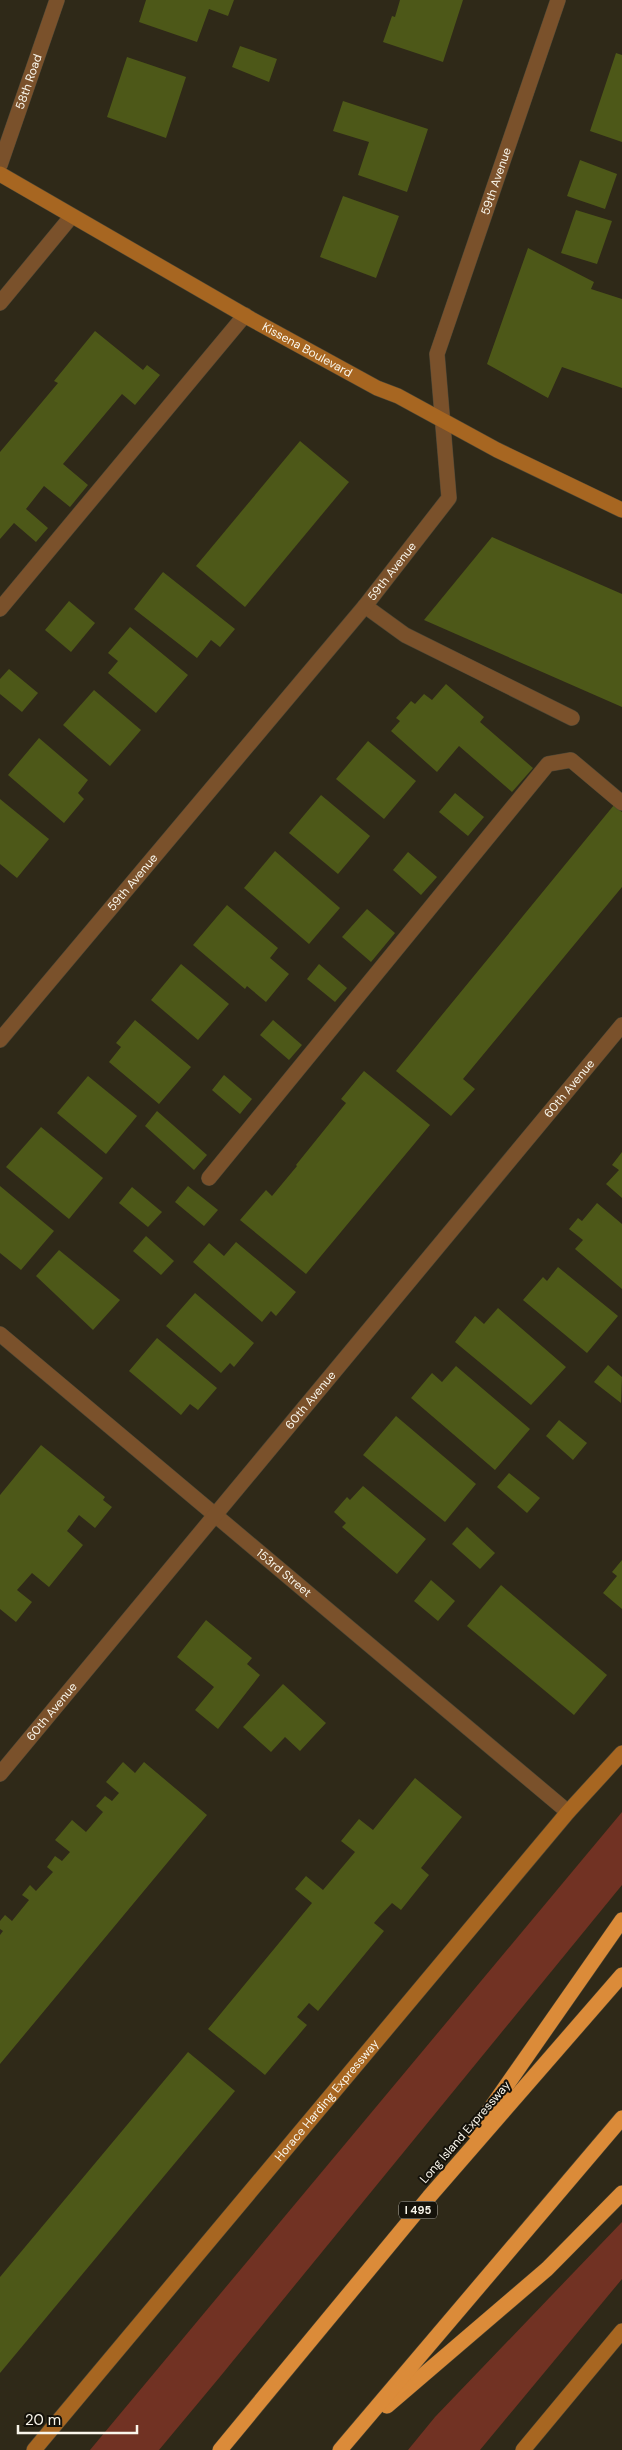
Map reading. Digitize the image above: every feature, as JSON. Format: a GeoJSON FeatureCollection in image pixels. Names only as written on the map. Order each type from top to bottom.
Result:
{"type":"FeatureCollection","features":[{"type":"Feature","properties":{"kind":"highway"},"geometry":{"type":"LineString","coordinates":[[429,2197],[622,1920]]}},
{"type":"Feature","properties":{"kind":"highway","name":"Long Island Expressway"},"geometry":{"type":"LineString","coordinates":[[220,2450],[429,2197],[622,1975]]}},
{"type":"Feature","properties":{"kind":"highway"},"geometry":{"type":"LineString","coordinates":[[340,2450],[622,2118]]}},
{"type":"Feature","properties":{"kind":"highway"},"geometry":{"type":"LineString","coordinates":[[352,2436],[547,2269],[622,2193]]}},
{"type":"Feature","properties":{"kind":"main road","name":"Kissena Boulevard"},"geometry":{"type":"LineString","coordinates":[[0,174],[72,217],[377,388],[398,396],[497,450],[622,510]]}},
{"type":"Feature","properties":{"kind":"main road","name":"Horace Harding Expressway"},"geometry":{"type":"LineString","coordinates":[[34,2450],[568,1812],[622,1753]]}},
{"type":"Feature","properties":{"kind":"main road"},"geometry":{"type":"LineString","coordinates":[[523,2450],[622,2331]]}},
{"type":"Feature","properties":{"kind":"street","name":"58th Road"},"geometry":{"type":"LineString","coordinates":[[0,165],[57,0]]}},
{"type":"Feature","properties":{"kind":"street","name":"59th Avenue"},"geometry":{"type":"LineString","coordinates":[[0,1040],[365,606],[449,498],[440,419],[437,354],[558,0]]}},
{"type":"Feature","properties":{"kind":"street"},"geometry":{"type":"LineString","coordinates":[[0,303],[72,217]]}},
{"type":"Feature","properties":{"kind":"street"},"geometry":{"type":"LineString","coordinates":[[0,609],[245,315]]}},
{"type":"Feature","properties":{"kind":"street"},"geometry":{"type":"LineString","coordinates":[[365,606],[405,635],[572,718]]}},
{"type":"Feature","properties":{"kind":"street"},"geometry":{"type":"LineString","coordinates":[[208,1178],[548,764],[571,760],[622,803]]}},
{"type":"Feature","properties":{"kind":"street","name":"60th Avenue"},"geometry":{"type":"LineString","coordinates":[[0,1774],[622,1025]]}},
{"type":"Feature","properties":{"kind":"street","name":"153rd Street"},"geometry":{"type":"LineString","coordinates":[[0,1334],[568,1812]]}},
{"type":"Feature","properties":{"kind":"shaded area"},"geometry":{"type":"Polygon","coordinates":[[[622,1812],[622,1885],[159,2450],[90,2450],[622,1812]]]}},
{"type":"Feature","properties":{"kind":"shaded area"},"geometry":{"type":"Polygon","coordinates":[[[622,2222],[622,2279],[480,2450],[408,2450],[435,2417],[622,2222]]]}},
{"type":"Feature","properties":{"kind":"building"},"geometry":{"type":"Polygon","coordinates":[[[146,0],[234,0],[228,16],[209,9],[197,42],[139,22],[146,0]]]}},
{"type":"Feature","properties":{"kind":"building"},"geometry":{"type":"Polygon","coordinates":[[[400,0],[463,0],[443,62],[383,42],[392,16],[395,17],[400,0]]]}},
{"type":"Feature","properties":{"kind":"building"},"geometry":{"type":"Polygon","coordinates":[[[240,46],[277,59],[269,82],[232,67],[240,46]]]}},
{"type":"Feature","properties":{"kind":"building"},"geometry":{"type":"Polygon","coordinates":[[[616,53],[622,55],[622,142],[590,131],[616,53]]]}},
{"type":"Feature","properties":{"kind":"building"},"geometry":{"type":"Polygon","coordinates":[[[127,57],[186,77],[166,138],[107,117],[127,57]]]}},
{"type":"Feature","properties":{"kind":"building"},"geometry":{"type":"Polygon","coordinates":[[[343,101],[428,129],[407,192],[358,175],[369,142],[333,131],[343,101]]]}},
{"type":"Feature","properties":{"kind":"building"},"geometry":{"type":"Polygon","coordinates":[[[580,160],[617,174],[605,209],[567,196],[580,160]]]}},
{"type":"Feature","properties":{"kind":"building"},"geometry":{"type":"Polygon","coordinates":[[[343,196],[399,216],[376,278],[320,257],[343,196]]]}},
{"type":"Feature","properties":{"kind":"building"},"geometry":{"type":"Polygon","coordinates":[[[576,210],[612,221],[597,264],[561,253],[576,210]]]}},
{"type":"Feature","properties":{"kind":"building"},"geometry":{"type":"Polygon","coordinates":[[[528,248],[594,282],[591,289],[622,299],[622,388],[562,367],[548,398],[487,364],[528,248]]]}},
{"type":"Feature","properties":{"kind":"building"},"geometry":{"type":"Polygon","coordinates":[[[95,331],[143,370],[147,365],[160,375],[135,405],[122,394],[63,464],[88,485],[70,507],[44,486],[26,509],[48,528],[36,542],[14,523],[0,539],[0,452],[58,383],[54,381],[95,331]]]}},
{"type":"Feature","properties":{"kind":"building"},"geometry":{"type":"Polygon","coordinates":[[[300,441],[349,482],[245,607],[196,566],[300,441]]]}},
{"type":"Feature","properties":{"kind":"building"},"geometry":{"type":"Polygon","coordinates":[[[492,537],[622,594],[622,707],[424,620],[492,537]]]}},
{"type":"Feature","properties":{"kind":"building"},"geometry":{"type":"Polygon","coordinates":[[[163,572],[235,629],[220,647],[211,640],[197,658],[134,609],[163,572]]]}},
{"type":"Feature","properties":{"kind":"building"},"geometry":{"type":"Polygon","coordinates":[[[69,601],[95,623],[71,652],[45,630],[69,601]]]}},
{"type":"Feature","properties":{"kind":"building"},"geometry":{"type":"Polygon","coordinates":[[[130,627],[188,675],[156,713],[108,673],[118,661],[108,653],[130,627]]]}},
{"type":"Feature","properties":{"kind":"building"},"geometry":{"type":"Polygon","coordinates":[[[9,669],[38,693],[22,712],[0,694],[0,679],[9,669]]]}},
{"type":"Feature","properties":{"kind":"building"},"geometry":{"type":"Polygon","coordinates":[[[446,684],[484,717],[480,722],[533,768],[512,792],[459,746],[437,772],[391,731],[400,721],[396,718],[411,701],[415,704],[424,694],[432,700],[446,684]]]}},
{"type":"Feature","properties":{"kind":"building"},"geometry":{"type":"Polygon","coordinates":[[[94,690],[141,730],[110,766],[63,725],[94,690]]]}},
{"type":"Feature","properties":{"kind":"building"},"geometry":{"type":"Polygon","coordinates":[[[39,738],[88,780],[78,793],[84,799],[64,823],[8,775],[39,738]]]}},
{"type":"Feature","properties":{"kind":"building"},"geometry":{"type":"Polygon","coordinates":[[[368,741],[416,781],[384,819],[336,779],[368,741]]]}},
{"type":"Feature","properties":{"kind":"building"},"geometry":{"type":"Polygon","coordinates":[[[455,793],[484,817],[468,836],[439,812],[455,793]]]}},
{"type":"Feature","properties":{"kind":"building"},"geometry":{"type":"Polygon","coordinates":[[[321,795],[370,836],[338,874],[289,833],[321,795]]]}},
{"type":"Feature","properties":{"kind":"building"},"geometry":{"type":"Polygon","coordinates":[[[0,799],[49,839],[17,878],[0,864],[0,799]]]}},
{"type":"Feature","properties":{"kind":"building"},"geometry":{"type":"Polygon","coordinates":[[[614,805],[622,812],[622,887],[463,1079],[475,1089],[451,1116],[396,1071],[614,805]]]}},
{"type":"Feature","properties":{"kind":"building"},"geometry":{"type":"Polygon","coordinates":[[[275,851],[340,908],[309,944],[244,888],[275,851]]]}},
{"type":"Feature","properties":{"kind":"building"},"geometry":{"type":"Polygon","coordinates":[[[408,852],[437,877],[421,895],[393,870],[408,852]]]}},
{"type":"Feature","properties":{"kind":"building"},"geometry":{"type":"Polygon","coordinates":[[[227,905],[278,948],[270,958],[289,974],[266,1002],[247,986],[245,989],[193,945],[227,905]]]}},
{"type":"Feature","properties":{"kind":"building"},"geometry":{"type":"Polygon","coordinates":[[[367,909],[395,933],[371,962],[342,937],[367,909]]]}},
{"type":"Feature","properties":{"kind":"building"},"geometry":{"type":"Polygon","coordinates":[[[181,964],[229,1004],[198,1040],[151,1000],[181,964]]]}},
{"type":"Feature","properties":{"kind":"building"},"geometry":{"type":"Polygon","coordinates":[[[319,964],[347,988],[335,1002],[307,979],[319,964]]]}},
{"type":"Feature","properties":{"kind":"building"},"geometry":{"type":"Polygon","coordinates":[[[135,1020],[191,1067],[159,1104],[109,1062],[121,1047],[116,1043],[135,1020]]]}},
{"type":"Feature","properties":{"kind":"building"},"geometry":{"type":"Polygon","coordinates":[[[273,1020],[302,1045],[289,1060],[260,1035],[273,1020]]]}},
{"type":"Feature","properties":{"kind":"building"},"geometry":{"type":"Polygon","coordinates":[[[364,1071],[430,1125],[306,1274],[240,1220],[266,1190],[272,1196],[297,1166],[346,1103],[341,1099],[364,1071]]]}},
{"type":"Feature","properties":{"kind":"building"},"geometry":{"type":"Polygon","coordinates":[[[224,1075],[252,1099],[240,1114],[212,1090],[224,1075]]]}},
{"type":"Feature","properties":{"kind":"building"},"geometry":{"type":"Polygon","coordinates":[[[88,1076],[137,1116],[106,1154],[57,1113],[88,1076]]]}},
{"type":"Feature","properties":{"kind":"building"},"geometry":{"type":"Polygon","coordinates":[[[157,1111],[207,1155],[194,1170],[145,1126],[157,1111]]]}},
{"type":"Feature","properties":{"kind":"building"},"geometry":{"type":"Polygon","coordinates":[[[41,1127],[103,1178],[69,1219],[6,1167],[41,1127]]]}},
{"type":"Feature","properties":{"kind":"building"},"geometry":{"type":"Polygon","coordinates":[[[622,1152],[622,1198],[606,1184],[619,1170],[612,1165],[622,1152]]]}},
{"type":"Feature","properties":{"kind":"building"},"geometry":{"type":"Polygon","coordinates":[[[0,1186],[54,1231],[21,1270],[0,1253],[0,1186]]]}},
{"type":"Feature","properties":{"kind":"building"},"geometry":{"type":"Polygon","coordinates":[[[188,1186],[218,1210],[204,1226],[175,1202],[188,1186]]]}},
{"type":"Feature","properties":{"kind":"building"},"geometry":{"type":"Polygon","coordinates":[[[132,1187],[162,1212],[148,1227],[119,1203],[132,1187]]]}},
{"type":"Feature","properties":{"kind":"building"},"geometry":{"type":"Polygon","coordinates":[[[597,1203],[622,1224],[622,1289],[575,1249],[583,1240],[569,1229],[578,1218],[582,1221],[597,1203]]]}},
{"type":"Feature","properties":{"kind":"building"},"geometry":{"type":"Polygon","coordinates":[[[146,1236],[174,1261],[161,1275],[133,1251],[146,1236]]]}},
{"type":"Feature","properties":{"kind":"building"},"geometry":{"type":"Polygon","coordinates":[[[236,1242],[296,1292],[276,1316],[271,1311],[262,1322],[193,1262],[209,1243],[224,1256],[236,1242]]]}},
{"type":"Feature","properties":{"kind":"building"},"geometry":{"type":"Polygon","coordinates":[[[59,1250],[120,1300],[93,1330],[36,1276],[59,1250]]]}},
{"type":"Feature","properties":{"kind":"building"},"geometry":{"type":"Polygon","coordinates":[[[558,1267],[618,1316],[587,1353],[523,1300],[543,1277],[547,1281],[558,1267]]]}},
{"type":"Feature","properties":{"kind":"building"},"geometry":{"type":"Polygon","coordinates":[[[195,1293],[254,1343],[234,1367],[230,1363],[221,1373],[166,1326],[195,1293]]]}},
{"type":"Feature","properties":{"kind":"building"},"geometry":{"type":"Polygon","coordinates":[[[498,1308],[566,1367],[531,1405],[455,1342],[475,1316],[484,1324],[498,1308]]]}},
{"type":"Feature","properties":{"kind":"building"},"geometry":{"type":"Polygon","coordinates":[[[157,1338],[217,1388],[198,1410],[190,1404],[181,1415],[129,1371],[157,1338]]]}},
{"type":"Feature","properties":{"kind":"building"},"geometry":{"type":"Polygon","coordinates":[[[608,1365],[622,1377],[621,1403],[594,1382],[608,1365]]]}},
{"type":"Feature","properties":{"kind":"building"},"geometry":{"type":"Polygon","coordinates":[[[456,1366],[530,1429],[495,1470],[411,1398],[432,1373],[442,1382],[456,1366]]]}},
{"type":"Feature","properties":{"kind":"building"},"geometry":{"type":"Polygon","coordinates":[[[396,1416],[476,1484],[445,1522],[363,1455],[396,1416]]]}},
{"type":"Feature","properties":{"kind":"building"},"geometry":{"type":"Polygon","coordinates":[[[559,1420],[587,1443],[573,1460],[546,1436],[559,1420]]]}},
{"type":"Feature","properties":{"kind":"building"},"geometry":{"type":"Polygon","coordinates":[[[41,1445],[105,1497],[103,1500],[112,1507],[95,1528],[79,1515],[67,1531],[83,1545],[49,1587],[32,1573],[17,1590],[32,1602],[16,1622],[0,1609],[0,1495],[41,1445]]]}},
{"type":"Feature","properties":{"kind":"building"},"geometry":{"type":"Polygon","coordinates":[[[509,1473],[540,1498],[527,1513],[497,1487],[509,1473]]]}},
{"type":"Feature","properties":{"kind":"building"},"geometry":{"type":"Polygon","coordinates":[[[363,1486],[426,1539],[397,1574],[342,1527],[346,1523],[334,1512],[347,1497],[350,1500],[363,1486]]]}},
{"type":"Feature","properties":{"kind":"building"},"geometry":{"type":"Polygon","coordinates":[[[467,1527],[495,1553],[480,1569],[452,1544],[467,1527]]]}},
{"type":"Feature","properties":{"kind":"building"},"geometry":{"type":"Polygon","coordinates":[[[622,1560],[622,1609],[603,1593],[617,1576],[612,1572],[622,1560]]]}},
{"type":"Feature","properties":{"kind":"building"},"geometry":{"type":"Polygon","coordinates":[[[431,1580],[455,1601],[438,1621],[414,1601],[431,1580]]]}},
{"type":"Feature","properties":{"kind":"building"},"geometry":{"type":"Polygon","coordinates":[[[501,1585],[607,1675],[574,1715],[467,1626],[501,1585]]]}},
{"type":"Feature","properties":{"kind":"building"},"geometry":{"type":"Polygon","coordinates":[[[206,1620],[252,1658],[247,1664],[260,1675],[218,1729],[195,1710],[214,1687],[177,1657],[206,1620]]]}},
{"type":"Feature","properties":{"kind":"building"},"geometry":{"type":"Polygon","coordinates":[[[283,1684],[326,1723],[300,1751],[285,1737],[271,1752],[243,1727],[283,1684]]]}},
{"type":"Feature","properties":{"kind":"building"},"geometry":{"type":"Polygon","coordinates":[[[123,1762],[135,1773],[144,1762],[207,1815],[0,2064],[0,1935],[3,1931],[0,1929],[0,1921],[5,1915],[12,1921],[29,1900],[22,1895],[30,1885],[36,1891],[53,1872],[47,1867],[55,1856],[62,1861],[70,1852],[55,1840],[72,1820],[86,1832],[103,1812],[96,1806],[105,1796],[112,1801],[119,1793],[106,1782],[123,1762]]]}},
{"type":"Feature","properties":{"kind":"building"},"geometry":{"type":"Polygon","coordinates":[[[415,1778],[462,1817],[421,1868],[429,1875],[401,1910],[392,1903],[374,1923],[384,1931],[318,2011],[309,2003],[297,2017],[307,2025],[265,2075],[208,2029],[312,1903],[295,1889],[306,1876],[323,1890],[355,1852],[341,1841],[359,1819],[373,1830],[415,1778]]]}},
{"type":"Feature","properties":{"kind":"building"},"geometry":{"type":"Polygon","coordinates":[[[188,2052],[235,2091],[0,2373],[0,2277],[188,2052]]]}}]}
